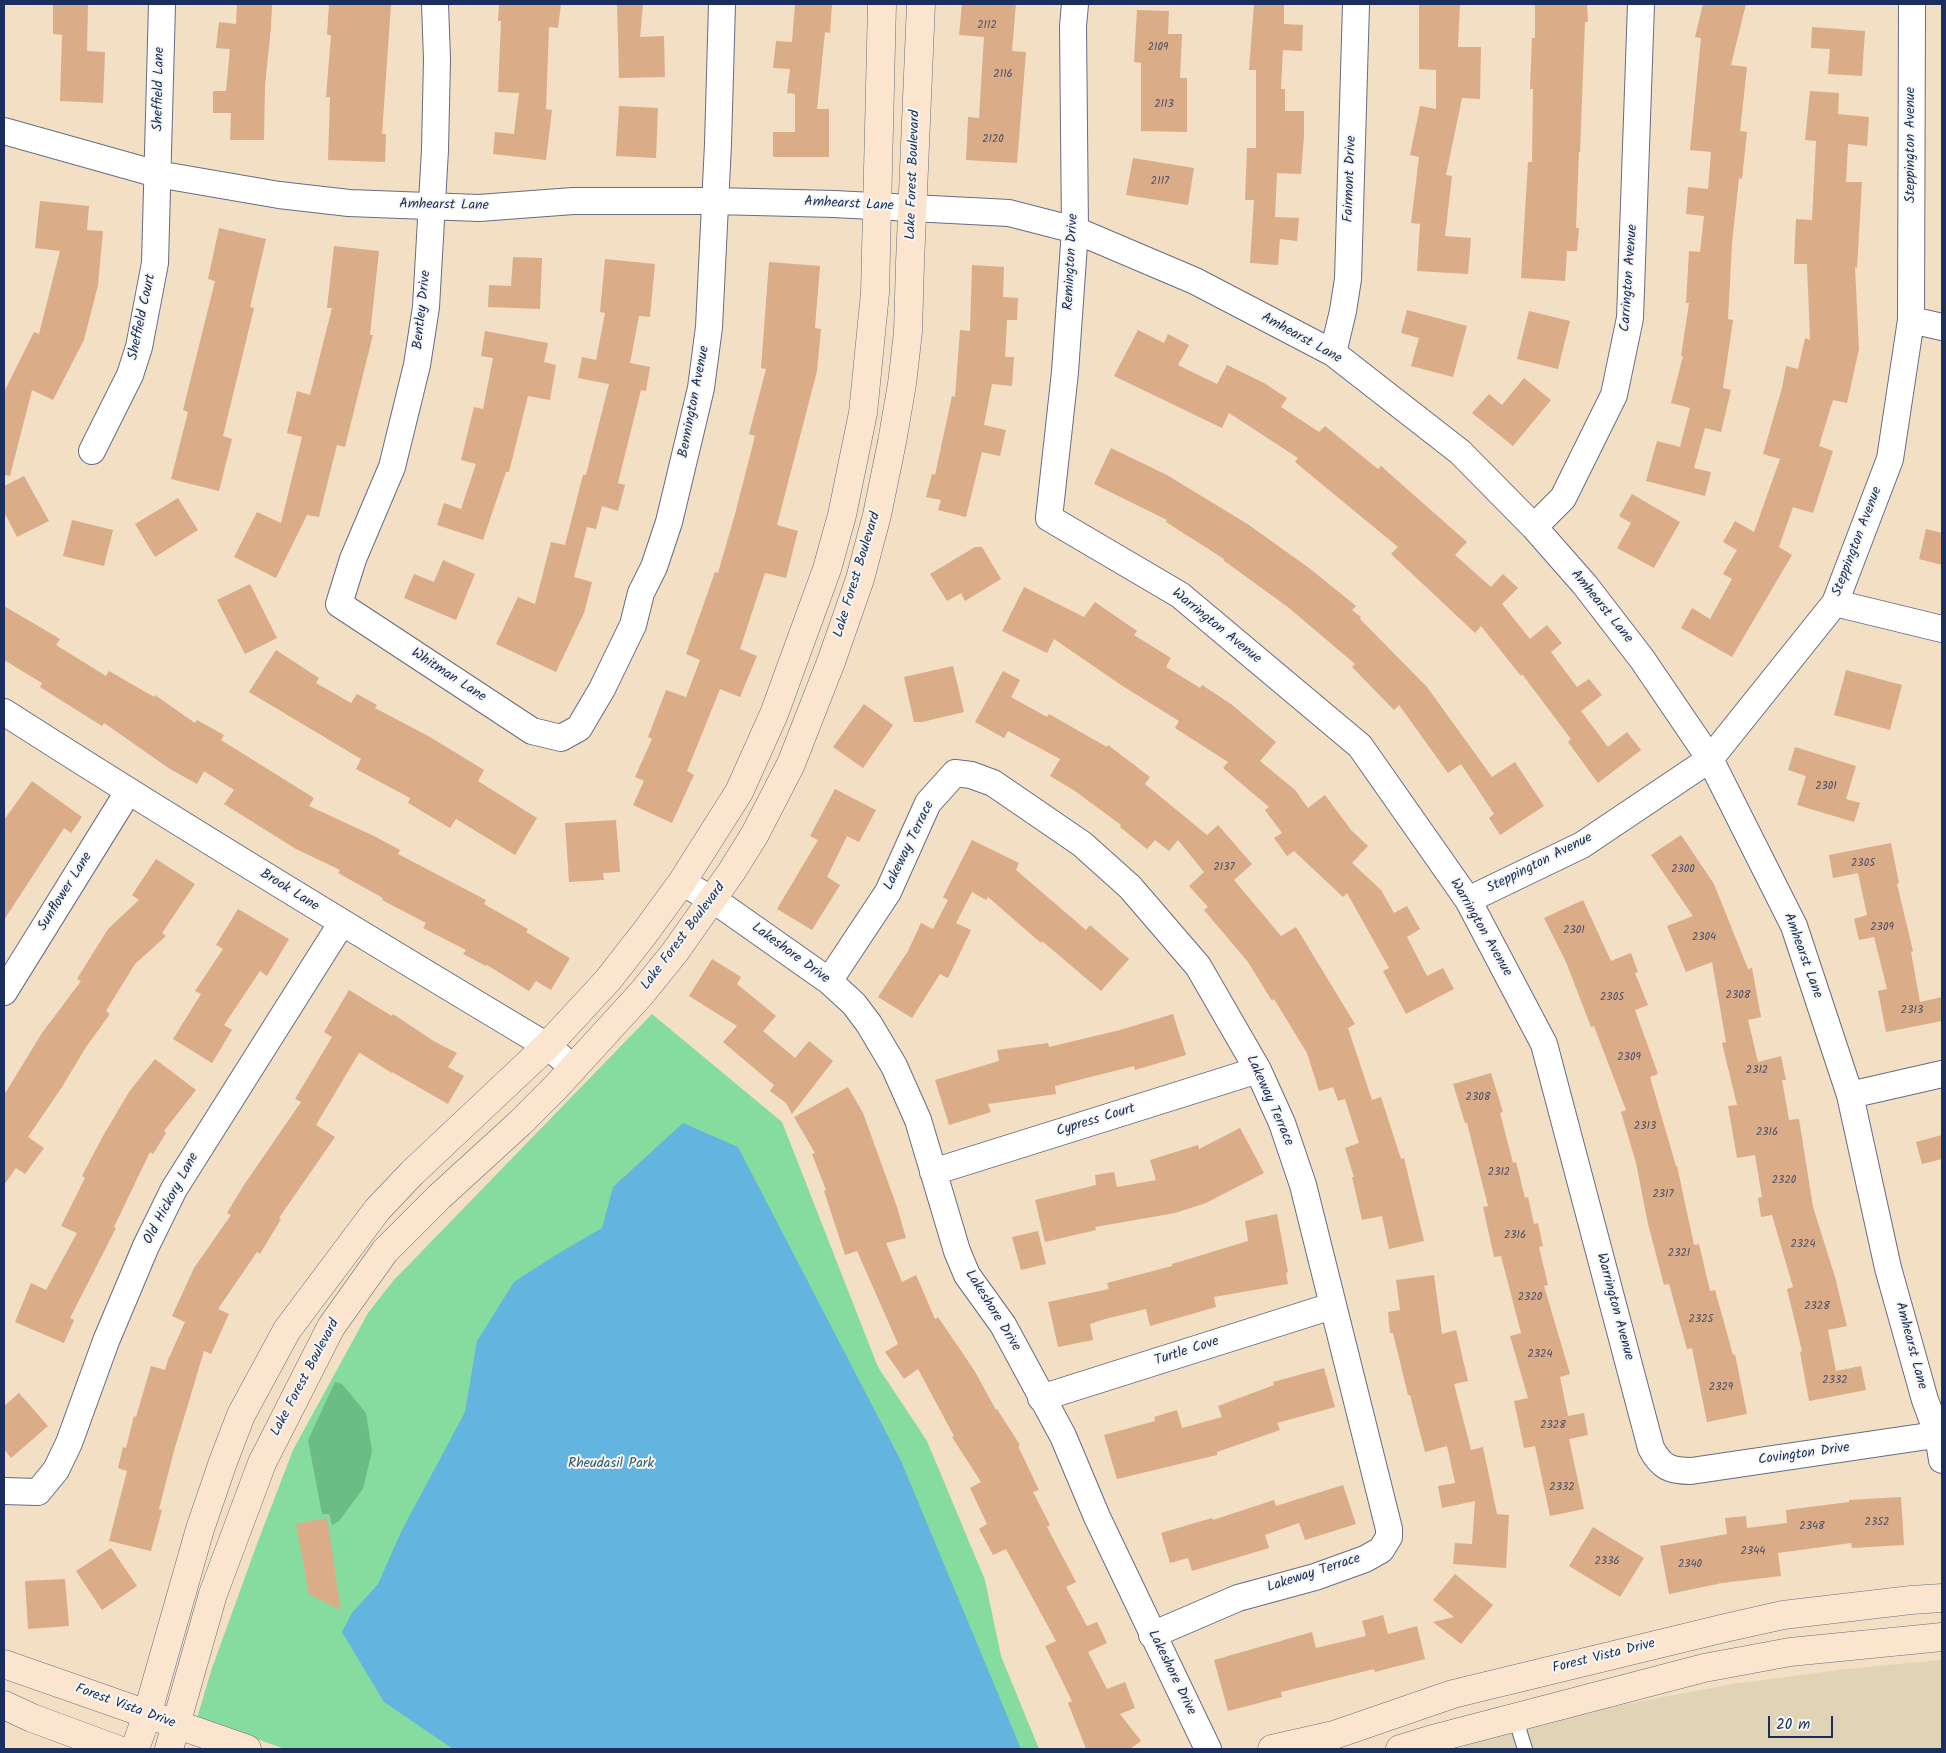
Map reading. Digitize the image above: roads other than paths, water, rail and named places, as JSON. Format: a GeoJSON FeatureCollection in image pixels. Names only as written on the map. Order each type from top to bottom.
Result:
{"type":"FeatureCollection","features":[{"type":"Feature","properties":{"kind":"street","name":"Sheffield Lane"},"geometry":{"type":"LineString","coordinates":[[158,174],[162,4]]}},
{"type":"Feature","properties":{"kind":"street","name":"Bentley Drive"},"geometry":{"type":"LineString","coordinates":[[339,604],[353,559],[392,468],[417,365],[426,307],[432,206],[436,86],[435,4]]}},
{"type":"Feature","properties":{"kind":"street","name":"Bennington Avenue"},"geometry":{"type":"LineString","coordinates":[[561,738],[579,728],[602,689],[634,625],[641,593],[654,567],[669,522],[701,388],[709,326],[722,4]]}},
{"type":"Feature","properties":{"kind":"street"},"geometry":{"type":"LineString","coordinates":[[135,1749],[147,1715],[200,1529],[240,1415],[287,1330],[377,1210],[412,1173],[547,1046],[608,980],[682,882],[739,792],[774,714],[811,615],[829,560],[842,515],[863,412],[875,293],[882,4]]}},
{"type":"Feature","properties":{"kind":"street","name":"Lake Forest Boulevard"},"geometry":{"type":"LineString","coordinates":[[172,1738],[212,1594],[262,1463],[331,1326],[385,1251],[574,1068],[675,952],[732,872],[755,834],[791,764],[832,662],[860,579],[879,506],[902,384],[910,301],[921,4]]}},
{"type":"Feature","properties":{"kind":"street","name":"Remington Drive"},"geometry":{"type":"LineString","coordinates":[[1048,518],[1065,372],[1075,230],[1073,26],[1075,4]]}},
{"type":"Feature","properties":{"kind":"street","name":"Fairmont Drive"},"geometry":{"type":"LineString","coordinates":[[1333,354],[1348,279],[1356,4]]}},
{"type":"Feature","properties":{"kind":"street","name":"Carrington Avenue"},"geometry":{"type":"LineString","coordinates":[[1534,527],[1563,498],[1614,395],[1630,318],[1641,4]]}},
{"type":"Feature","properties":{"kind":"street","name":"Steppington Avenue"},"geometry":{"type":"LineString","coordinates":[[1468,900],[1582,845],[1710,759],[1835,603],[1890,459],[1911,320],[1912,4]]}},
{"type":"Feature","properties":{"kind":"street","name":"Amhearst Lane"},"geometry":{"type":"LineString","coordinates":[[4,131],[158,174],[288,196],[349,203],[479,208],[573,201],[715,201],[877,206],[1009,213],[1075,230],[1195,281],[1333,354],[1460,452],[1534,527],[1585,585],[1642,659],[1710,759],[1794,926],[1850,1095],[1888,1268],[1925,1400],[1941,1443]]}},
{"type":"Feature","properties":{"kind":"street","name":"Sheffield Court"},"geometry":{"type":"LineString","coordinates":[[92,451],[130,375],[139,347],[155,263],[158,174]]}},
{"type":"Feature","properties":{"kind":"street"},"geometry":{"type":"LineString","coordinates":[[1911,320],[1942,327]]}},
{"type":"Feature","properties":{"kind":"street","name":"Warrington Avenue"},"geometry":{"type":"LineString","coordinates":[[1048,518],[1180,595],[1360,746],[1468,900],[1544,1044],[1651,1448],[1657,1459],[1666,1467]]}},
{"type":"Feature","properties":{"kind":"street"},"geometry":{"type":"LineString","coordinates":[[1835,603],[1942,629]]}},
{"type":"Feature","properties":{"kind":"street","name":"Whitman Lane"},"geometry":{"type":"LineString","coordinates":[[339,604],[532,731],[561,738]]}},
{"type":"Feature","properties":{"kind":"street","name":"Brook Lane"},"geometry":{"type":"LineString","coordinates":[[4,712],[128,792],[341,924],[547,1046],[574,1068]]}},
{"type":"Feature","properties":{"kind":"street","name":"Lakeway Terrace"},"geometry":{"type":"LineString","coordinates":[[829,981],[888,892],[928,803],[955,773],[971,775],[993,783],[1082,844],[1130,887],[1198,966],[1258,1070],[1282,1123],[1303,1185],[1389,1528],[1386,1543],[1381,1550],[1365,1558],[1315,1576],[1238,1598],[1152,1635]]}},
{"type":"Feature","properties":{"kind":"street","name":"Sunflower Lane"},"geometry":{"type":"LineString","coordinates":[[4,992],[128,792]]}},
{"type":"Feature","properties":{"kind":"street","name":"Lakeshore Drive"},"geometry":{"type":"LineString","coordinates":[[682,882],[712,900],[829,981],[854,1004],[869,1024],[894,1066],[918,1120],[957,1251],[967,1275],[1003,1325],[1063,1436],[1097,1517],[1208,1749]]}},
{"type":"Feature","properties":{"kind":"street","name":"Old Hickory Lane"},"geometry":{"type":"LineString","coordinates":[[4,1491],[38,1492],[56,1470],[69,1443],[106,1341],[146,1246],[174,1189],[341,924]]}},
{"type":"Feature","properties":{"kind":"street","name":"Cypress Court"},"geometry":{"type":"LineString","coordinates":[[933,1172],[1258,1070]]}},
{"type":"Feature","properties":{"kind":"street"},"geometry":{"type":"LineString","coordinates":[[1850,1095],[1942,1074]]}},
{"type":"Feature","properties":{"kind":"street","name":"Turtle Cove"},"geometry":{"type":"LineString","coordinates":[[1041,1398],[1332,1306]]}},
{"type":"Feature","properties":{"kind":"street","name":"Covington Drive"},"geometry":{"type":"LineString","coordinates":[[1666,1467],[1678,1471],[1690,1471],[1941,1443]]}},
{"type":"Feature","properties":{"kind":"street","name":"Forest Vista Drive"},"geometry":{"type":"LineString","coordinates":[[1272,1749],[1334,1735],[1453,1694],[1641,1647],[1783,1615],[1942,1598]]}},
{"type":"Feature","properties":{"kind":"street"},"geometry":{"type":"LineString","coordinates":[[1400,1749],[1514,1717],[1704,1668],[1790,1652],[1942,1637]]}},
{"type":"Feature","properties":{"kind":"street","name":"Forest Vista Drive"},"geometry":{"type":"LineString","coordinates":[[4,1664],[147,1715],[172,1738],[247,1749]]}},
{"type":"Feature","properties":{"kind":"street"},"geometry":{"type":"LineString","coordinates":[[1505,1681],[1514,1717]]}},
{"type":"Feature","properties":{"kind":"street"},"geometry":{"type":"LineString","coordinates":[[4,1705],[32,1718],[116,1749]]}},
{"type":"Feature","properties":{"kind":"lane"},"geometry":{"type":"LineString","coordinates":[[1514,1717],[1525,1749]]}},
{"type":"Feature","properties":{"kind":"water","name":"Rheudasil Park"},"geometry":{"type":"Polygon","coordinates":[[[683,1123],[738,1147],[901,1461],[1021,1749],[453,1749],[384,1702],[342,1632],[352,1613],[378,1584],[401,1532],[465,1412],[477,1341],[514,1282],[602,1228],[613,1187],[683,1123]]]}}]}
